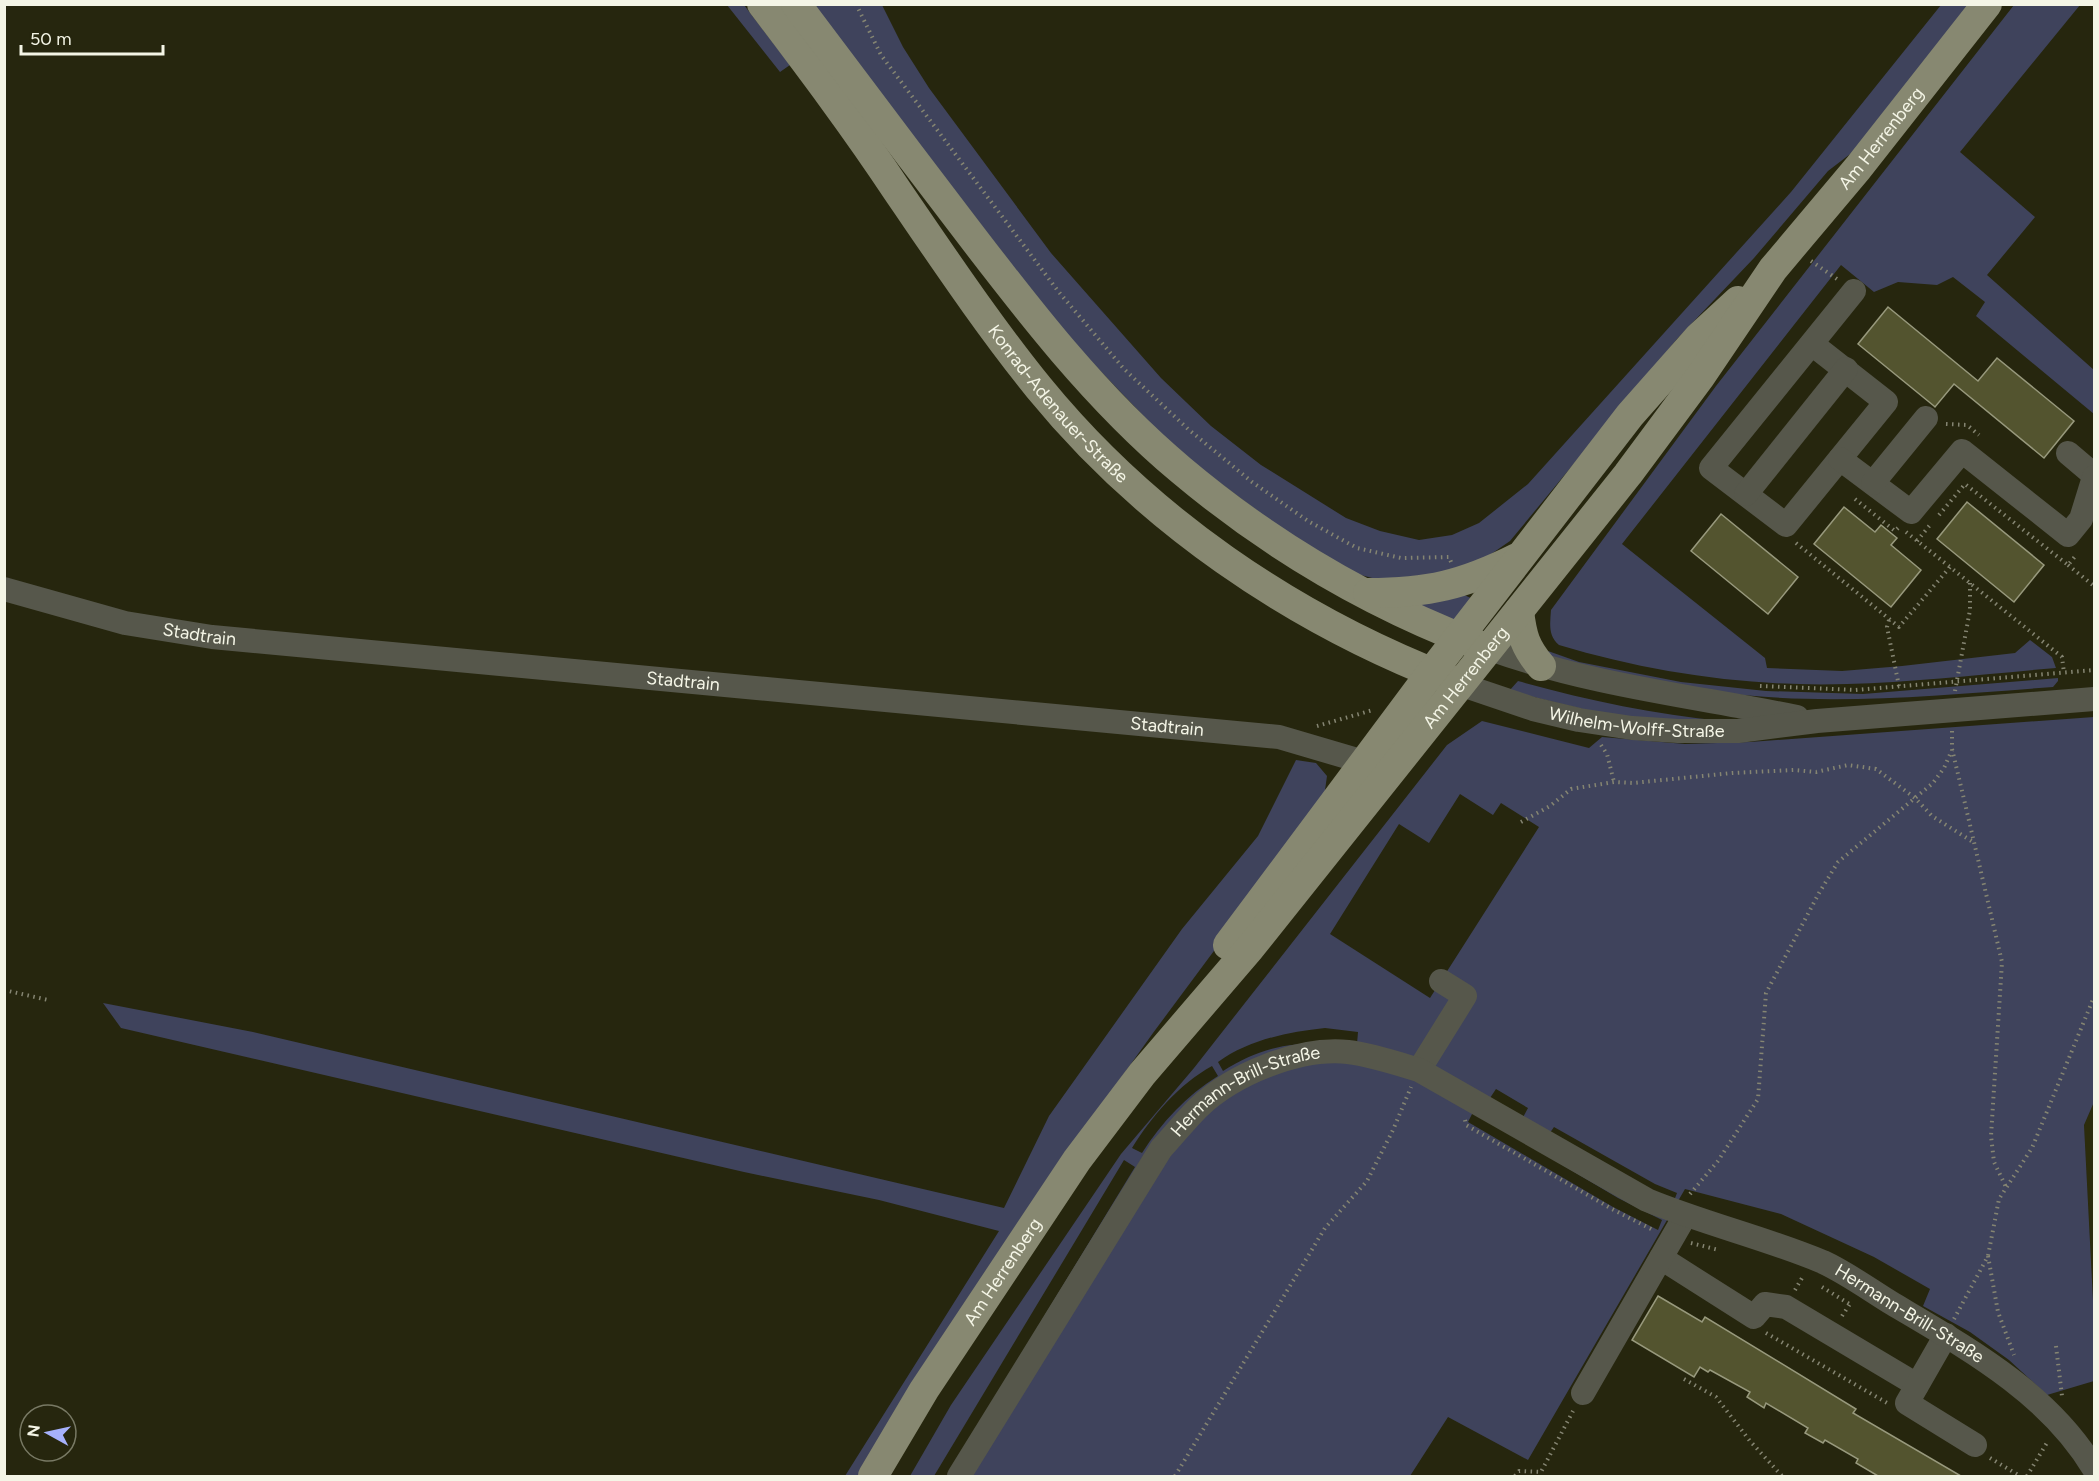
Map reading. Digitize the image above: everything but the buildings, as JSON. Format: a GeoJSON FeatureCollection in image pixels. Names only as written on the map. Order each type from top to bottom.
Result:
{"type":"FeatureCollection","features":[{"type":"Feature","properties":{"kind":"main road","name":"Konrad-Adenauer-Straße"},"geometry":{"type":"LineString","coordinates":[[762,4],[839,107],[986,320],[1040,390],[1104,459],[1207,548],[1279,596],[1372,647],[1462,685]]}},
{"type":"Feature","properties":{"kind":"main road"},"geometry":{"type":"LineString","coordinates":[[796,4],[1005,280],[1100,392],[1165,456],[1217,498],[1303,559],[1363,593],[1490,649]]}},
{"type":"Feature","properties":{"kind":"main road","name":"Am Herrenberg"},"geometry":{"type":"LineString","coordinates":[[1142,1074],[1250,948],[1462,685],[1628,474],[1700,377],[1773,269],[1858,168],[1987,4]]}},
{"type":"Feature","properties":{"kind":"main road","name":"Am Herrenberg"},"geometry":{"type":"LineString","coordinates":[[873,1476],[924,1390],[1077,1160],[1142,1074],[1234,937],[1364,762],[1386,719],[1431,673],[1659,380],[1699,337],[1773,269]]}},
{"type":"Feature","properties":{"kind":"main road"},"geometry":{"type":"LineString","coordinates":[[1363,593],[1443,588],[1463,582],[1522,555]]}},
{"type":"Feature","properties":{"kind":"main road"},"geometry":{"type":"LineString","coordinates":[[1519,611],[1521,630],[1527,648],[1541,666]]}},
{"type":"Feature","properties":{"kind":"main road"},"geometry":{"type":"LineString","coordinates":[[1372,647],[1388,666],[1397,688],[1398,699],[1395,712],[1386,719]]}},
{"type":"Feature","properties":{"kind":"street"},"geometry":{"type":"LineString","coordinates":[[1812,344],[1886,402],[1840,459],[1794,533],[1711,468],[1854,291]]}},
{"type":"Feature","properties":{"kind":"street"},"geometry":{"type":"LineString","coordinates":[[1746,494],[1846,369]]}},
{"type":"Feature","properties":{"kind":"street"},"geometry":{"type":"LineString","coordinates":[[1873,483],[1926,418]]}},
{"type":"Feature","properties":{"kind":"street"},"geometry":{"type":"LineString","coordinates":[[1840,459],[1911,512],[1962,451],[2068,535],[2082,519],[2094,476],[2068,453]]}},
{"type":"Feature","properties":{"kind":"street","name":"Stadtrain"},"geometry":{"type":"LineString","coordinates":[[4,589],[126,623],[212,637],[1279,737],[1364,762]]}},
{"type":"Feature","properties":{"kind":"street","name":"Wilhelm-Wolff-Straße"},"geometry":{"type":"LineString","coordinates":[[1490,649],[1541,666],[1636,689],[1817,721]]}},
{"type":"Feature","properties":{"kind":"street","name":"Wilhelm-Wolff-Straße"},"geometry":{"type":"LineString","coordinates":[[1462,685],[1533,709],[1579,720],[1632,728],[1678,731],[1738,730],[1950,709],[2094,699]]}},
{"type":"Feature","properties":{"kind":"street"},"geometry":{"type":"LineString","coordinates":[[1419,1070],[1465,996],[1441,981]]}},
{"type":"Feature","properties":{"kind":"street","name":"Hermann-Brill-Straße"},"geometry":{"type":"LineString","coordinates":[[959,1476],[1161,1149],[1199,1107],[1226,1087],[1279,1061],[1308,1054],[1346,1052],[1386,1059],[1419,1070],[1647,1200],[1680,1214],[1787,1248],[1826,1263],[1946,1335],[2020,1385],[2060,1423],[2083,1450],[2094,1469]]}},
{"type":"Feature","properties":{"kind":"street"},"geometry":{"type":"LineString","coordinates":[[1583,1393],[1667,1248],[1680,1214]]}},
{"type":"Feature","properties":{"kind":"street"},"geometry":{"type":"LineString","coordinates":[[1667,1248],[1754,1317],[1765,1304],[1786,1307],[1912,1394],[1975,1444]]}},
{"type":"Feature","properties":{"kind":"street"},"geometry":{"type":"LineString","coordinates":[[1912,1394],[1946,1335]]}},
{"type":"Feature","properties":{"kind":"path"},"geometry":{"type":"LineString","coordinates":[[856,4],[881,55],[1058,291],[1124,369],[1188,429],[1252,482],[1308,521],[1357,548],[1401,558],[1449,557],[1463,582]]}},
{"type":"Feature","properties":{"kind":"path"},"geometry":{"type":"LineString","coordinates":[[1806,257],[1854,291]]}},
{"type":"Feature","properties":{"kind":"path"},"geometry":{"type":"LineString","coordinates":[[1917,541],[1965,484],[2094,586]]}},
{"type":"Feature","properties":{"kind":"path"},"geometry":{"type":"LineString","coordinates":[[1850,495],[1895,531],[1899,526],[2062,657],[2064,673]]}},
{"type":"Feature","properties":{"kind":"path"},"geometry":{"type":"LineString","coordinates":[[1794,533],[1899,627],[1950,567]]}},
{"type":"Feature","properties":{"kind":"path"},"geometry":{"type":"LineString","coordinates":[[2068,565],[2081,549]]}},
{"type":"Feature","properties":{"kind":"path"},"geometry":{"type":"LineString","coordinates":[[1970,583],[1970,610],[1950,709],[1953,749],[2002,962],[1990,1136],[1994,1162],[2006,1187]]}},
{"type":"Feature","properties":{"kind":"path"},"geometry":{"type":"LineString","coordinates":[[1889,620],[1887,627],[1899,687]]}},
{"type":"Feature","properties":{"kind":"path"},"geometry":{"type":"LineString","coordinates":[[1755,686],[1855,690],[2094,670]]}},
{"type":"Feature","properties":{"kind":"path"},"geometry":{"type":"LineString","coordinates":[[1279,737],[1386,719]]}},
{"type":"Feature","properties":{"kind":"path"},"geometry":{"type":"LineString","coordinates":[[1680,1214],[1758,1099],[1766,993],[1819,893],[1838,862],[1916,798],[1938,775],[1953,749]]}},
{"type":"Feature","properties":{"kind":"path"},"geometry":{"type":"LineString","coordinates":[[1521,822],[1550,806],[1571,789],[1614,782],[1633,783],[1732,773],[1794,770],[1816,772],[1848,765],[1876,769],[1916,798],[1932,816],[1974,843]]}},
{"type":"Feature","properties":{"kind":"path"},"geometry":{"type":"LineString","coordinates":[[4,990],[48,1000]]}},
{"type":"Feature","properties":{"kind":"path"},"geometry":{"type":"LineString","coordinates":[[1946,1335],[1988,1256],[1999,1199],[2032,1148],[2094,997]]}},
{"type":"Feature","properties":{"kind":"path"},"geometry":{"type":"LineString","coordinates":[[1175,1476],[1325,1228],[1367,1181],[1393,1130],[1419,1070]]}},
{"type":"Feature","properties":{"kind":"path"},"geometry":{"type":"LineString","coordinates":[[1667,1248],[1730,1253]]}},
{"type":"Feature","properties":{"kind":"path"},"geometry":{"type":"LineString","coordinates":[[1988,1256],[1998,1312],[2017,1362],[2020,1385]]}},
{"type":"Feature","properties":{"kind":"path"},"geometry":{"type":"LineString","coordinates":[[1792,1274],[1809,1281]]}},
{"type":"Feature","properties":{"kind":"path"},"geometry":{"type":"LineString","coordinates":[[1816,1284],[1859,1310]]}},
{"type":"Feature","properties":{"kind":"path"},"geometry":{"type":"LineString","coordinates":[[1754,1317],[1757,1328],[1901,1412],[1912,1394]]}},
{"type":"Feature","properties":{"kind":"path"},"geometry":{"type":"LineString","coordinates":[[2027,1476],[2064,1414],[2056,1346]]}},
{"type":"Feature","properties":{"kind":"path"},"geometry":{"type":"LineString","coordinates":[[1684,1379],[1716,1397],[1750,1441],[1782,1476]]}},
{"type":"Feature","properties":{"kind":"path"},"geometry":{"type":"LineString","coordinates":[[1515,1476],[1519,1471],[1541,1472],[1583,1393]]}},
{"type":"Feature","properties":{"kind":"path"},"geometry":{"type":"LineString","coordinates":[[1975,1444],[1976,1449],[2020,1476]]}},
{"type":"Feature","properties":{"kind":"shaded area"},"geometry":{"type":"Polygon","coordinates":[[[727,5],[744,5],[790,65],[780,72],[727,5]]]}},
{"type":"Feature","properties":{"kind":"shaded area"},"geometry":{"type":"Polygon","coordinates":[[[812,5],[882,5],[903,47],[929,88],[1051,253],[1161,378],[1211,426],[1261,465],[1346,518],[1380,531],[1419,540],[1452,535],[1479,523],[1528,484],[1791,192],[1941,5],[1972,5],[1858,148],[1828,171],[1754,258],[1677,339],[1510,541],[1484,559],[1443,575],[1376,579],[1357,574],[1318,556],[1176,450],[1065,334],[812,5]]]}},
{"type":"Feature","properties":{"kind":"shaded area"},"geometry":{"type":"Polygon","coordinates":[[[2014,5],[2080,5],[1960,152],[2035,217],[1987,275],[2094,370],[2094,414],[1976,316],[1985,302],[1953,277],[1937,285],[1898,282],[1874,292],[1841,265],[1622,544],[1765,658],[1767,668],[1842,671],[1902,666],[2015,653],[2030,640],[2052,657],[2056,668],[1873,683],[1774,683],[1665,670],[1559,645],[1551,634],[1551,610],[1716,386],[2014,5]]]}},
{"type":"Feature","properties":{"kind":"shaded area"},"geometry":{"type":"Polygon","coordinates":[[[1456,591],[1477,601],[1458,625],[1402,599],[1456,591]]]}},
{"type":"Feature","properties":{"kind":"shaded area"},"geometry":{"type":"Polygon","coordinates":[[[1548,651],[1579,662],[1681,682],[1766,691],[1863,694],[2058,678],[2058,681],[2053,687],[1927,696],[1801,699],[1676,686],[1552,660],[1548,651]]]}},
{"type":"Feature","properties":{"kind":"shaded area"},"geometry":{"type":"Polygon","coordinates":[[[1518,681],[1620,706],[1723,721],[1619,718],[1509,691],[1518,681]]]}},
{"type":"Feature","properties":{"kind":"shaded area"},"geometry":{"type":"Polygon","coordinates":[[[2094,717],[2094,1102],[2084,1125],[2094,1320],[2094,1381],[2047,1395],[2009,1360],[1970,1332],[1923,1306],[1930,1289],[1874,1257],[1781,1214],[1685,1189],[1528,1460],[1448,1417],[1410,1476],[947,1476],[1135,1167],[1124,1160],[934,1476],[910,1476],[951,1405],[1121,1154],[1194,1068],[1447,745],[1482,721],[1589,748],[1602,737],[1685,744],[1750,742],[2094,717]],[[1460,794],[1429,843],[1399,824],[1330,934],[1430,998],[1539,827],[1501,803],[1493,815],[1460,794]],[[1325,1028],[1297,1032],[1255,1043],[1218,1062],[1223,1071],[1240,1061],[1272,1049],[1320,1043],[1357,1044],[1358,1032],[1325,1028]],[[1212,1066],[1200,1073],[1167,1102],[1132,1148],[1142,1153],[1176,1110],[1195,1092],[1218,1076],[1212,1066]],[[1496,1089],[1488,1101],[1521,1121],[1528,1108],[1496,1089]],[[1473,1112],[1468,1122],[1613,1207],[1658,1230],[1662,1220],[1618,1198],[1473,1112]],[[1554,1127],[1547,1137],[1672,1206],[1677,1193],[1655,1184],[1554,1127]]]}},
{"type":"Feature","properties":{"kind":"shaded area"},"geometry":{"type":"Polygon","coordinates":[[[1296,760],[1316,763],[1327,776],[1323,804],[1083,1131],[859,1476],[845,1476],[999,1231],[879,1200],[744,1172],[121,1028],[103,1003],[253,1032],[1004,1208],[1049,1116],[1182,929],[1258,836],[1296,760]]]}},
{"type":"Feature","properties":{"kind":"shaded area"},"geometry":{"type":"Polygon","coordinates":[[[2094,1102],[2094,1320],[2084,1125],[2094,1102]]]}}]}
